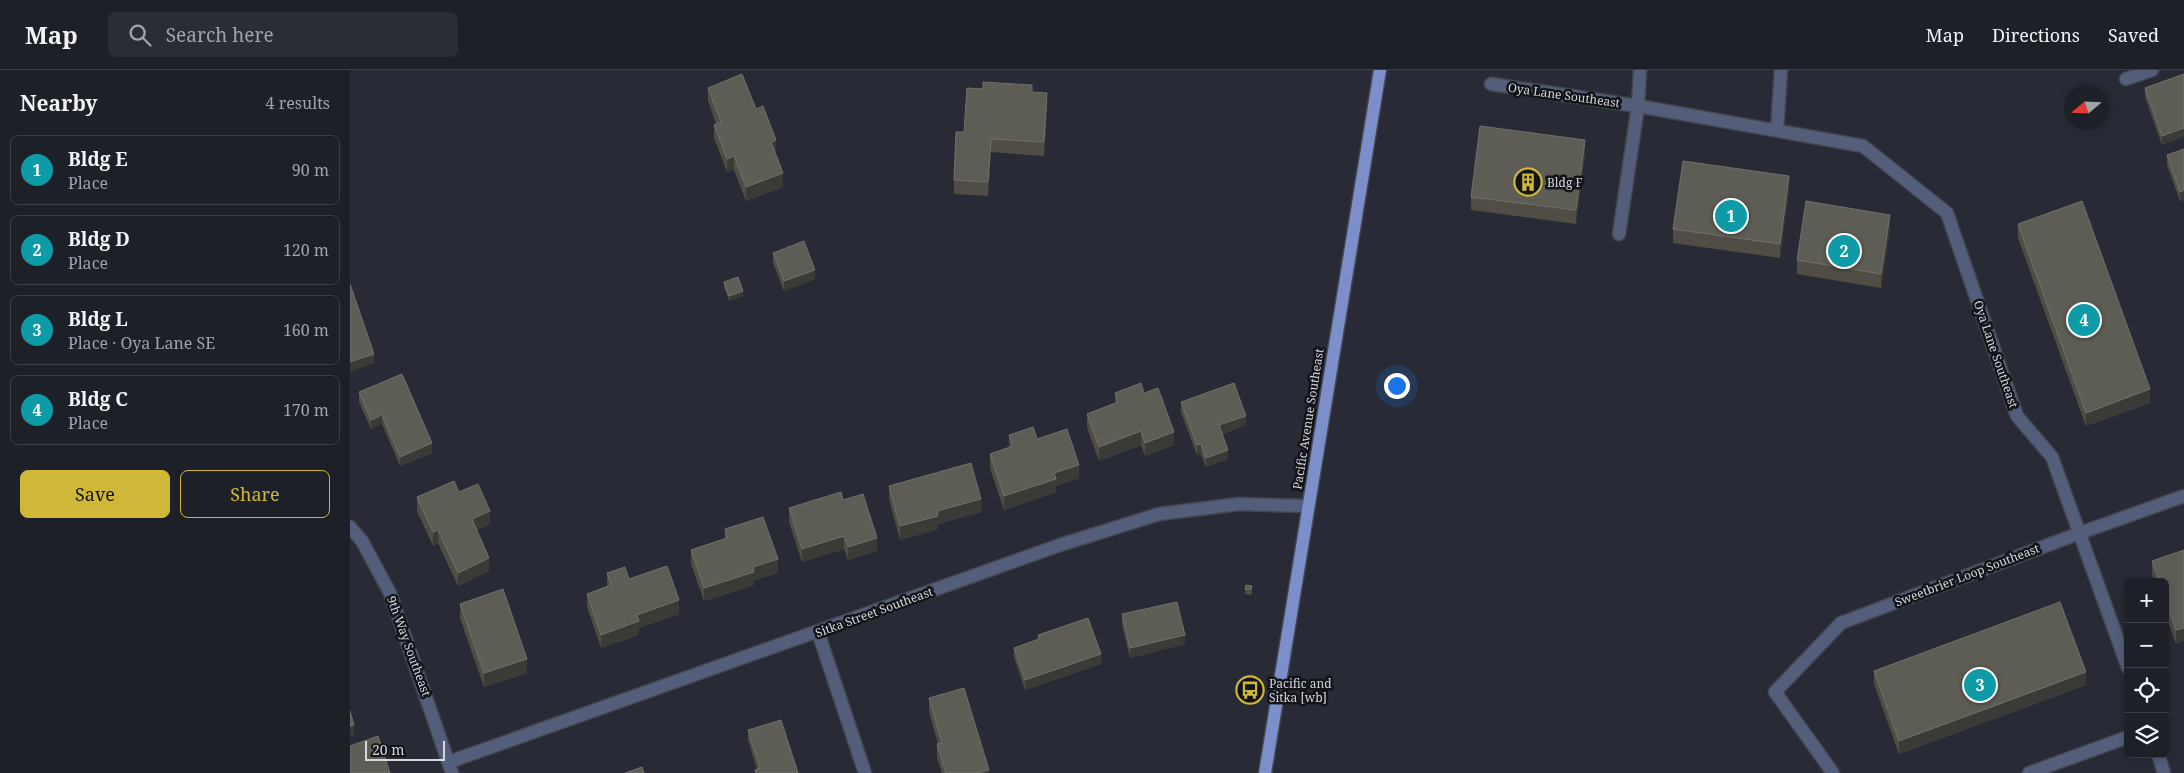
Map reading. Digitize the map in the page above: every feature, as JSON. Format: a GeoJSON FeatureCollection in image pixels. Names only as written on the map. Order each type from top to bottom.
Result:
{"type":"FeatureCollection","features":[{"type":"Feature","properties":{"kind":"main road","name":"Pacific Avenue Southeast"},"geometry":{"type":"LineString","coordinates":[[1265,773],[1307,506],[1380,70]]}},
{"type":"Feature","properties":{"kind":"street","name":"Oya Lane Southeast"},"geometry":{"type":"LineString","coordinates":[[1619,234],[1638,106],[1640,70]]}},
{"type":"Feature","properties":{"kind":"street"},"geometry":{"type":"LineString","coordinates":[[1777,130],[1781,70]]}},
{"type":"Feature","properties":{"kind":"street"},"geometry":{"type":"LineString","coordinates":[[2126,80],[2152,70]]}},
{"type":"Feature","properties":{"kind":"street","name":"Oya Lane Southeast"},"geometry":{"type":"LineString","coordinates":[[1491,84],[1638,106],[1863,146],[1948,213],[2017,416],[2052,457],[2124,657]]}},
{"type":"Feature","properties":{"kind":"street","name":"Sweetbrier Loop Southeast"},"geometry":{"type":"LineString","coordinates":[[1833,773],[1775,692],[1840,623],[2184,496]]}},
{"type":"Feature","properties":{"kind":"street","name":"Sitka Street Southeast"},"geometry":{"type":"LineString","coordinates":[[451,768],[818,632],[1060,545],[1159,514],[1239,504],[1307,506]]}},
{"type":"Feature","properties":{"kind":"street","name":"9th Way Southeast"},"geometry":{"type":"LineString","coordinates":[[350,527],[362,541],[390,593],[451,768]]}},
{"type":"Feature","properties":{"kind":"street"},"geometry":{"type":"LineString","coordinates":[[818,632],[865,773]]}},
{"type":"Feature","properties":{"kind":"street"},"geometry":{"type":"LineString","coordinates":[[2036,772],[2124,739]]}},
{"type":"Feature","properties":{"kind":"street"},"geometry":{"type":"LineString","coordinates":[[2159,758],[2164,773]]}},
{"type":"Feature","properties":{"kind":"building"},"geometry":{"type":"Polygon","coordinates":[[[742,74],[756,109],[763,106],[776,140],[771,142],[783,173],[746,187],[734,156],[727,159],[714,125],[721,122],[708,88],[742,74]]]}},
{"type":"Feature","properties":{"kind":"building"},"geometry":{"type":"Polygon","coordinates":[[[2184,74],[2184,128],[2162,136],[2145,88],[2184,74]]]}},
{"type":"Feature","properties":{"kind":"building"},"geometry":{"type":"Polygon","coordinates":[[[983,82],[1032,85],[1032,92],[1047,93],[1044,142],[991,139],[988,182],[954,180],[956,132],[964,132],[967,88],[983,89],[983,82]]]}},
{"type":"Feature","properties":{"kind":"building","name":"Bldg F"},"geometry":{"type":"Polygon","coordinates":[[[1480,126],[1585,140],[1576,210],[1471,197],[1480,126]]]}},
{"type":"Feature","properties":{"kind":"building"},"geometry":{"type":"Polygon","coordinates":[[[2184,149],[2184,190],[2180,192],[2167,155],[2184,149]]]}},
{"type":"Feature","properties":{"kind":"building"},"geometry":{"type":"Polygon","coordinates":[[[1683,161],[1789,176],[1780,244],[1673,229],[1683,161]]]}},
{"type":"Feature","properties":{"kind":"building"},"geometry":{"type":"Polygon","coordinates":[[[1806,201],[1890,215],[1881,274],[1797,260],[1806,201]]]}},
{"type":"Feature","properties":{"kind":"building"},"geometry":{"type":"Polygon","coordinates":[[[2082,201],[2150,389],[2086,413],[2018,224],[2082,201]]]}},
{"type":"Feature","properties":{"kind":"building"},"geometry":{"type":"Polygon","coordinates":[[[804,241],[815,270],[784,281],[773,253],[804,241]]]}},
{"type":"Feature","properties":{"kind":"building"},"geometry":{"type":"Polygon","coordinates":[[[738,277],[743,291],[729,296],[724,282],[738,277]]]}},
{"type":"Feature","properties":{"kind":"building"},"geometry":{"type":"Polygon","coordinates":[[[350,284],[374,354],[350,362],[350,284]]]}},
{"type":"Feature","properties":{"kind":"building"},"geometry":{"type":"Polygon","coordinates":[[[402,374],[432,443],[400,457],[382,415],[371,420],[359,392],[402,374]]]}},
{"type":"Feature","properties":{"kind":"building"},"geometry":{"type":"Polygon","coordinates":[[[1141,383],[1144,393],[1158,388],[1174,432],[1145,443],[1141,431],[1099,447],[1087,414],[1118,402],[1115,393],[1141,383]]]}},
{"type":"Feature","properties":{"kind":"building"},"geometry":{"type":"Polygon","coordinates":[[[1234,383],[1246,416],[1219,425],[1228,450],[1206,458],[1201,444],[1197,445],[1181,402],[1234,383]]]}},
{"type":"Feature","properties":{"kind":"building"},"geometry":{"type":"Polygon","coordinates":[[[1033,427],[1037,439],[1067,429],[1079,465],[1054,473],[1056,479],[1004,496],[990,454],[1013,446],[1009,435],[1033,427]]]}},
{"type":"Feature","properties":{"kind":"building"},"geometry":{"type":"Polygon","coordinates":[[[971,463],[981,499],[937,511],[938,516],[900,526],[889,486],[971,463]]]}},
{"type":"Feature","properties":{"kind":"building"},"geometry":{"type":"Polygon","coordinates":[[[454,481],[459,492],[478,484],[490,511],[472,519],[489,558],[458,573],[438,530],[433,532],[417,497],[454,481]]]}},
{"type":"Feature","properties":{"kind":"building"},"geometry":{"type":"Polygon","coordinates":[[[841,492],[843,500],[863,494],[877,538],[848,547],[844,536],[802,549],[789,508],[841,492]]]}},
{"type":"Feature","properties":{"kind":"building"},"geometry":{"type":"Polygon","coordinates":[[[763,517],[778,559],[753,567],[754,572],[704,588],[691,550],[727,538],[725,529],[763,517]]]}},
{"type":"Feature","properties":{"kind":"building"},"geometry":{"type":"Polygon","coordinates":[[[2184,550],[2184,628],[2176,630],[2169,610],[2169,578],[2158,578],[2152,561],[2184,550]]]}},
{"type":"Feature","properties":{"kind":"building"},"geometry":{"type":"Polygon","coordinates":[[[667,566],[679,600],[637,615],[639,621],[601,635],[587,594],[611,585],[607,573],[625,567],[629,579],[667,566]]]}},
{"type":"Feature","properties":{"kind":"building"},"geometry":{"type":"Polygon","coordinates":[[[1246,585],[1252,586],[1251,590],[1245,589],[1246,585]]]}},
{"type":"Feature","properties":{"kind":"building"},"geometry":{"type":"Polygon","coordinates":[[[503,589],[527,659],[484,673],[460,604],[503,589]]]}},
{"type":"Feature","properties":{"kind":"building"},"geometry":{"type":"Polygon","coordinates":[[[1177,602],[1185,635],[1130,648],[1122,614],[1177,602]]]}},
{"type":"Feature","properties":{"kind":"building"},"geometry":{"type":"Polygon","coordinates":[[[2060,602],[2086,672],[1899,741],[1874,671],[2060,602]]]}},
{"type":"Feature","properties":{"kind":"building"},"geometry":{"type":"Polygon","coordinates":[[[1088,618],[1101,654],[1025,680],[1014,648],[1039,639],[1038,635],[1088,618]]]}},
{"type":"Feature","properties":{"kind":"building"},"geometry":{"type":"Polygon","coordinates":[[[964,688],[989,770],[978,773],[946,773],[937,744],[942,743],[929,698],[964,688]]]}},
{"type":"Feature","properties":{"kind":"building"},"geometry":{"type":"Polygon","coordinates":[[[350,711],[354,725],[350,726],[350,711]]]}},
{"type":"Feature","properties":{"kind":"building"},"geometry":{"type":"Polygon","coordinates":[[[781,720],[798,773],[756,773],[755,770],[760,768],[748,730],[781,720]]]}},
{"type":"Feature","properties":{"kind":"building"},"geometry":{"type":"Polygon","coordinates":[[[378,736],[390,773],[350,773],[350,746],[378,736]]]}},
{"type":"Feature","properties":{"kind":"building"},"geometry":{"type":"Polygon","coordinates":[[[642,767],[644,773],[625,773],[642,767]]]}},
{"type":"Feature","properties":{"kind":"place","name":"Bldg F"},"geometry":{"type":"Point","coordinates":[1528,182]}},
{"type":"Feature","properties":{"kind":"place","name":"Bldg E"},"geometry":{"type":"Point","coordinates":[1731,216]}},
{"type":"Feature","properties":{"kind":"place","name":"Bldg D"},"geometry":{"type":"Point","coordinates":[1844,251]}},
{"type":"Feature","properties":{"kind":"place","name":"Bldg C"},"geometry":{"type":"Point","coordinates":[2084,320]}},
{"type":"Feature","properties":{"kind":"place","name":"Bldg L"},"geometry":{"type":"Point","coordinates":[1980,685]}},
{"type":"Feature","properties":{"kind":"place","name":"Pacific and Sitka [wb]"},"geometry":{"type":"Point","coordinates":[1250,690]}}]}
